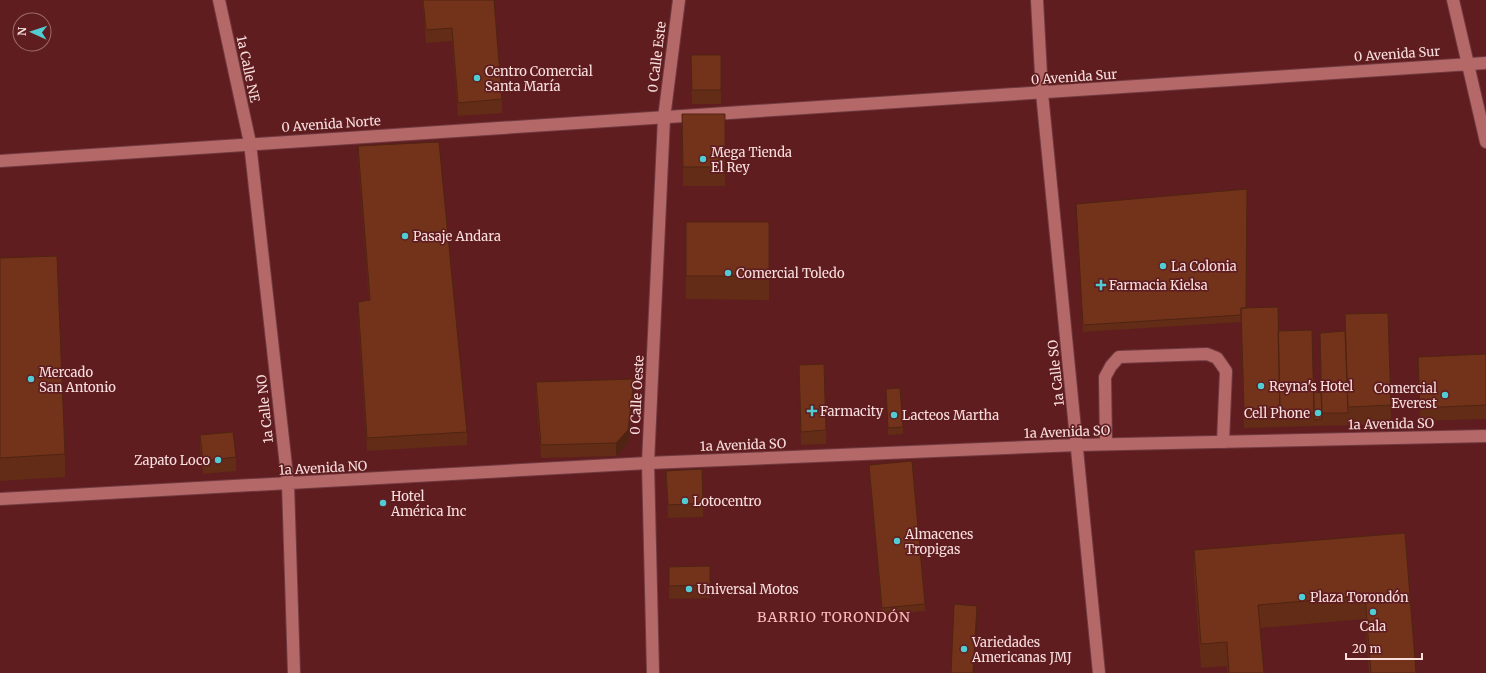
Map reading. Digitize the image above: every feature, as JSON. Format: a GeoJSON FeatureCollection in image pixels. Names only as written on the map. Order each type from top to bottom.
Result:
{"type":"FeatureCollection","features":[{"type":"Feature","properties":{"kind":"street","name":"1a Calle NE"},"geometry":{"type":"LineString","coordinates":[[219,0],[250,144]]}},
{"type":"Feature","properties":{"kind":"street","name":"0 Calle Este"},"geometry":{"type":"LineString","coordinates":[[664,118],[679,0]]}},
{"type":"Feature","properties":{"kind":"street","name":"1a Calle SO"},"geometry":{"type":"LineString","coordinates":[[1037,0],[1042,93],[1099,673]]}},
{"type":"Feature","properties":{"kind":"street"},"geometry":{"type":"LineString","coordinates":[[1453,0],[1486,142]]}},
{"type":"Feature","properties":{"kind":"street","name":"0 Avenida Sur"},"geometry":{"type":"LineString","coordinates":[[664,118],[1486,63]]}},
{"type":"Feature","properties":{"kind":"street","name":"0 Avenida Norte"},"geometry":{"type":"LineString","coordinates":[[0,161],[664,118]]}},
{"type":"Feature","properties":{"kind":"street","name":"0 Calle Oeste"},"geometry":{"type":"LineString","coordinates":[[653,673],[648,463],[664,118]]}},
{"type":"Feature","properties":{"kind":"street","name":"1a Calle NO"},"geometry":{"type":"LineString","coordinates":[[250,144],[288,484],[294,673]]}},
{"type":"Feature","properties":{"kind":"street"},"geometry":{"type":"LineString","coordinates":[[1106,444],[1105,376],[1119,357],[1207,354],[1217,358],[1226,371],[1223,442]]}},
{"type":"Feature","properties":{"kind":"street","name":"1a Avenida SO"},"geometry":{"type":"LineString","coordinates":[[648,463],[1106,444],[1486,436]]}},
{"type":"Feature","properties":{"kind":"street","name":"1a Avenida NO"},"geometry":{"type":"LineString","coordinates":[[0,499],[648,463]]}},
{"type":"Feature","properties":{"kind":"building","name":"Centro Comercial Santa María"},"geometry":{"type":"Polygon","coordinates":[[[423,0],[494,0],[502,99],[458,103],[452,28],[426,30],[423,0]]]}},
{"type":"Feature","properties":{"kind":"building"},"geometry":{"type":"Polygon","coordinates":[[[691,55],[721,55],[721,90],[692,90],[691,55]]]}},
{"type":"Feature","properties":{"kind":"building","name":"Mega Tienda El Rey"},"geometry":{"type":"Polygon","coordinates":[[[682,114],[725,114],[725,167],[683,167],[682,114]]]}},
{"type":"Feature","properties":{"kind":"building","name":"Pasaje Andara"},"geometry":{"type":"Polygon","coordinates":[[[439,142],[467,432],[367,438],[358,302],[370,300],[358,146],[439,142]]]}},
{"type":"Feature","properties":{"kind":"building","name":"La Colonia"},"geometry":{"type":"Polygon","coordinates":[[[1247,189],[1246,308],[1241,308],[1241,315],[1083,325],[1076,204],[1247,189]]]}},
{"type":"Feature","properties":{"kind":"building"},"geometry":{"type":"Polygon","coordinates":[[[686,222],[769,222],[769,276],[686,276],[686,222]]]}},
{"type":"Feature","properties":{"kind":"building","name":"Mercado San Antonio"},"geometry":{"type":"Polygon","coordinates":[[[57,256],[65,454],[0,458],[0,258],[57,256]]]}},
{"type":"Feature","properties":{"kind":"building","name":"Reyna's Hotel"},"geometry":{"type":"Polygon","coordinates":[[[1278,307],[1280,409],[1244,409],[1241,308],[1278,307]]]}},
{"type":"Feature","properties":{"kind":"building"},"geometry":{"type":"Polygon","coordinates":[[[1388,313],[1391,405],[1348,407],[1345,314],[1388,313]]]}},
{"type":"Feature","properties":{"kind":"building"},"geometry":{"type":"Polygon","coordinates":[[[1312,330],[1314,413],[1280,414],[1278,331],[1312,330]]]}},
{"type":"Feature","properties":{"kind":"building"},"geometry":{"type":"Polygon","coordinates":[[[1345,331],[1348,413],[1322,413],[1320,333],[1345,331]]]}},
{"type":"Feature","properties":{"kind":"building"},"geometry":{"type":"Polygon","coordinates":[[[1486,354],[1486,405],[1420,408],[1418,357],[1486,354]]]}},
{"type":"Feature","properties":{"kind":"building","name":"Farmacity"},"geometry":{"type":"Polygon","coordinates":[[[824,364],[826,430],[801,432],[799,365],[824,364]]]}},
{"type":"Feature","properties":{"kind":"building"},"geometry":{"type":"Polygon","coordinates":[[[634,379],[628,430],[616,443],[541,445],[536,382],[634,379]]]}},
{"type":"Feature","properties":{"kind":"building","name":"Lacteos Martha"},"geometry":{"type":"Polygon","coordinates":[[[900,388],[903,427],[888,428],[886,389],[900,388]]]}},
{"type":"Feature","properties":{"kind":"building","name":"Cell Phone"},"geometry":{"type":"Polygon","coordinates":[[[1314,392],[1321,393],[1322,419],[1314,420],[1314,392]]]}},
{"type":"Feature","properties":{"kind":"building"},"geometry":{"type":"Polygon","coordinates":[[[233,432],[236,457],[203,461],[200,435],[233,432]]]}},
{"type":"Feature","properties":{"kind":"building","name":"Almacenes Tropigas"},"geometry":{"type":"Polygon","coordinates":[[[912,461],[925,604],[882,608],[869,465],[912,461]]]}},
{"type":"Feature","properties":{"kind":"building"},"geometry":{"type":"Polygon","coordinates":[[[702,469],[703,503],[668,505],[666,471],[702,469]]]}},
{"type":"Feature","properties":{"kind":"building","name":"Plaza Torondón"},"geometry":{"type":"Polygon","coordinates":[[[1405,533],[1416,673],[1371,673],[1365,596],[1258,605],[1264,673],[1229,673],[1227,642],[1201,644],[1194,550],[1405,533]]]}},
{"type":"Feature","properties":{"kind":"building"},"geometry":{"type":"Polygon","coordinates":[[[710,566],[710,585],[669,586],[669,567],[710,566]]]}},
{"type":"Feature","properties":{"kind":"building","name":"Variedades Americanas JMJ"},"geometry":{"type":"Polygon","coordinates":[[[954,604],[977,606],[973,673],[951,673],[954,604]]]}},
{"type":"Feature","properties":{"kind":"place","name":"Centro Comercial Santa María"},"geometry":{"type":"Point","coordinates":[477,78]}},
{"type":"Feature","properties":{"kind":"place","name":"Mega Tienda El Rey"},"geometry":{"type":"Point","coordinates":[703,159]}},
{"type":"Feature","properties":{"kind":"place","name":"Pasaje Andara"},"geometry":{"type":"Point","coordinates":[405,236]}},
{"type":"Feature","properties":{"kind":"place","name":"La Colonia"},"geometry":{"type":"Point","coordinates":[1163,266]}},
{"type":"Feature","properties":{"kind":"place","name":"Comercial Toledo"},"geometry":{"type":"Point","coordinates":[728,273]}},
{"type":"Feature","properties":{"kind":"place","name":"Farmacia Kielsa"},"geometry":{"type":"Point","coordinates":[1101,285]}},
{"type":"Feature","properties":{"kind":"place","name":"Mercado San Antonio"},"geometry":{"type":"Point","coordinates":[31,379]}},
{"type":"Feature","properties":{"kind":"place","name":"Reyna's Hotel"},"geometry":{"type":"Point","coordinates":[1261,386]}},
{"type":"Feature","properties":{"kind":"place","name":"Comercial Everest"},"geometry":{"type":"Point","coordinates":[1445,395]}},
{"type":"Feature","properties":{"kind":"place","name":"Farmacity"},"geometry":{"type":"Point","coordinates":[812,411]}},
{"type":"Feature","properties":{"kind":"place","name":"Cell Phone"},"geometry":{"type":"Point","coordinates":[1318,413]}},
{"type":"Feature","properties":{"kind":"place","name":"Lacteos Martha"},"geometry":{"type":"Point","coordinates":[894,415]}},
{"type":"Feature","properties":{"kind":"place","name":"Zapato Loco"},"geometry":{"type":"Point","coordinates":[218,460]}},
{"type":"Feature","properties":{"kind":"place","name":"Lotocentro"},"geometry":{"type":"Point","coordinates":[685,501]}},
{"type":"Feature","properties":{"kind":"place","name":"Hotel América Inc"},"geometry":{"type":"Point","coordinates":[383,503]}},
{"type":"Feature","properties":{"kind":"place","name":"Almacenes Tropigas"},"geometry":{"type":"Point","coordinates":[897,541]}},
{"type":"Feature","properties":{"kind":"place","name":"Universal Motos"},"geometry":{"type":"Point","coordinates":[689,589]}},
{"type":"Feature","properties":{"kind":"place","name":"Plaza Torondón"},"geometry":{"type":"Point","coordinates":[1302,597]}},
{"type":"Feature","properties":{"kind":"place","name":"Cala"},"geometry":{"type":"Point","coordinates":[1373,612]}},
{"type":"Feature","properties":{"kind":"place","name":"Variedades Americanas JMJ"},"geometry":{"type":"Point","coordinates":[964,649]}},
{"type":"Feature","properties":{"kind":"district","name":"BARRIO TORONDÓN"},"geometry":{"type":"Point","coordinates":[834,617]}}]}
